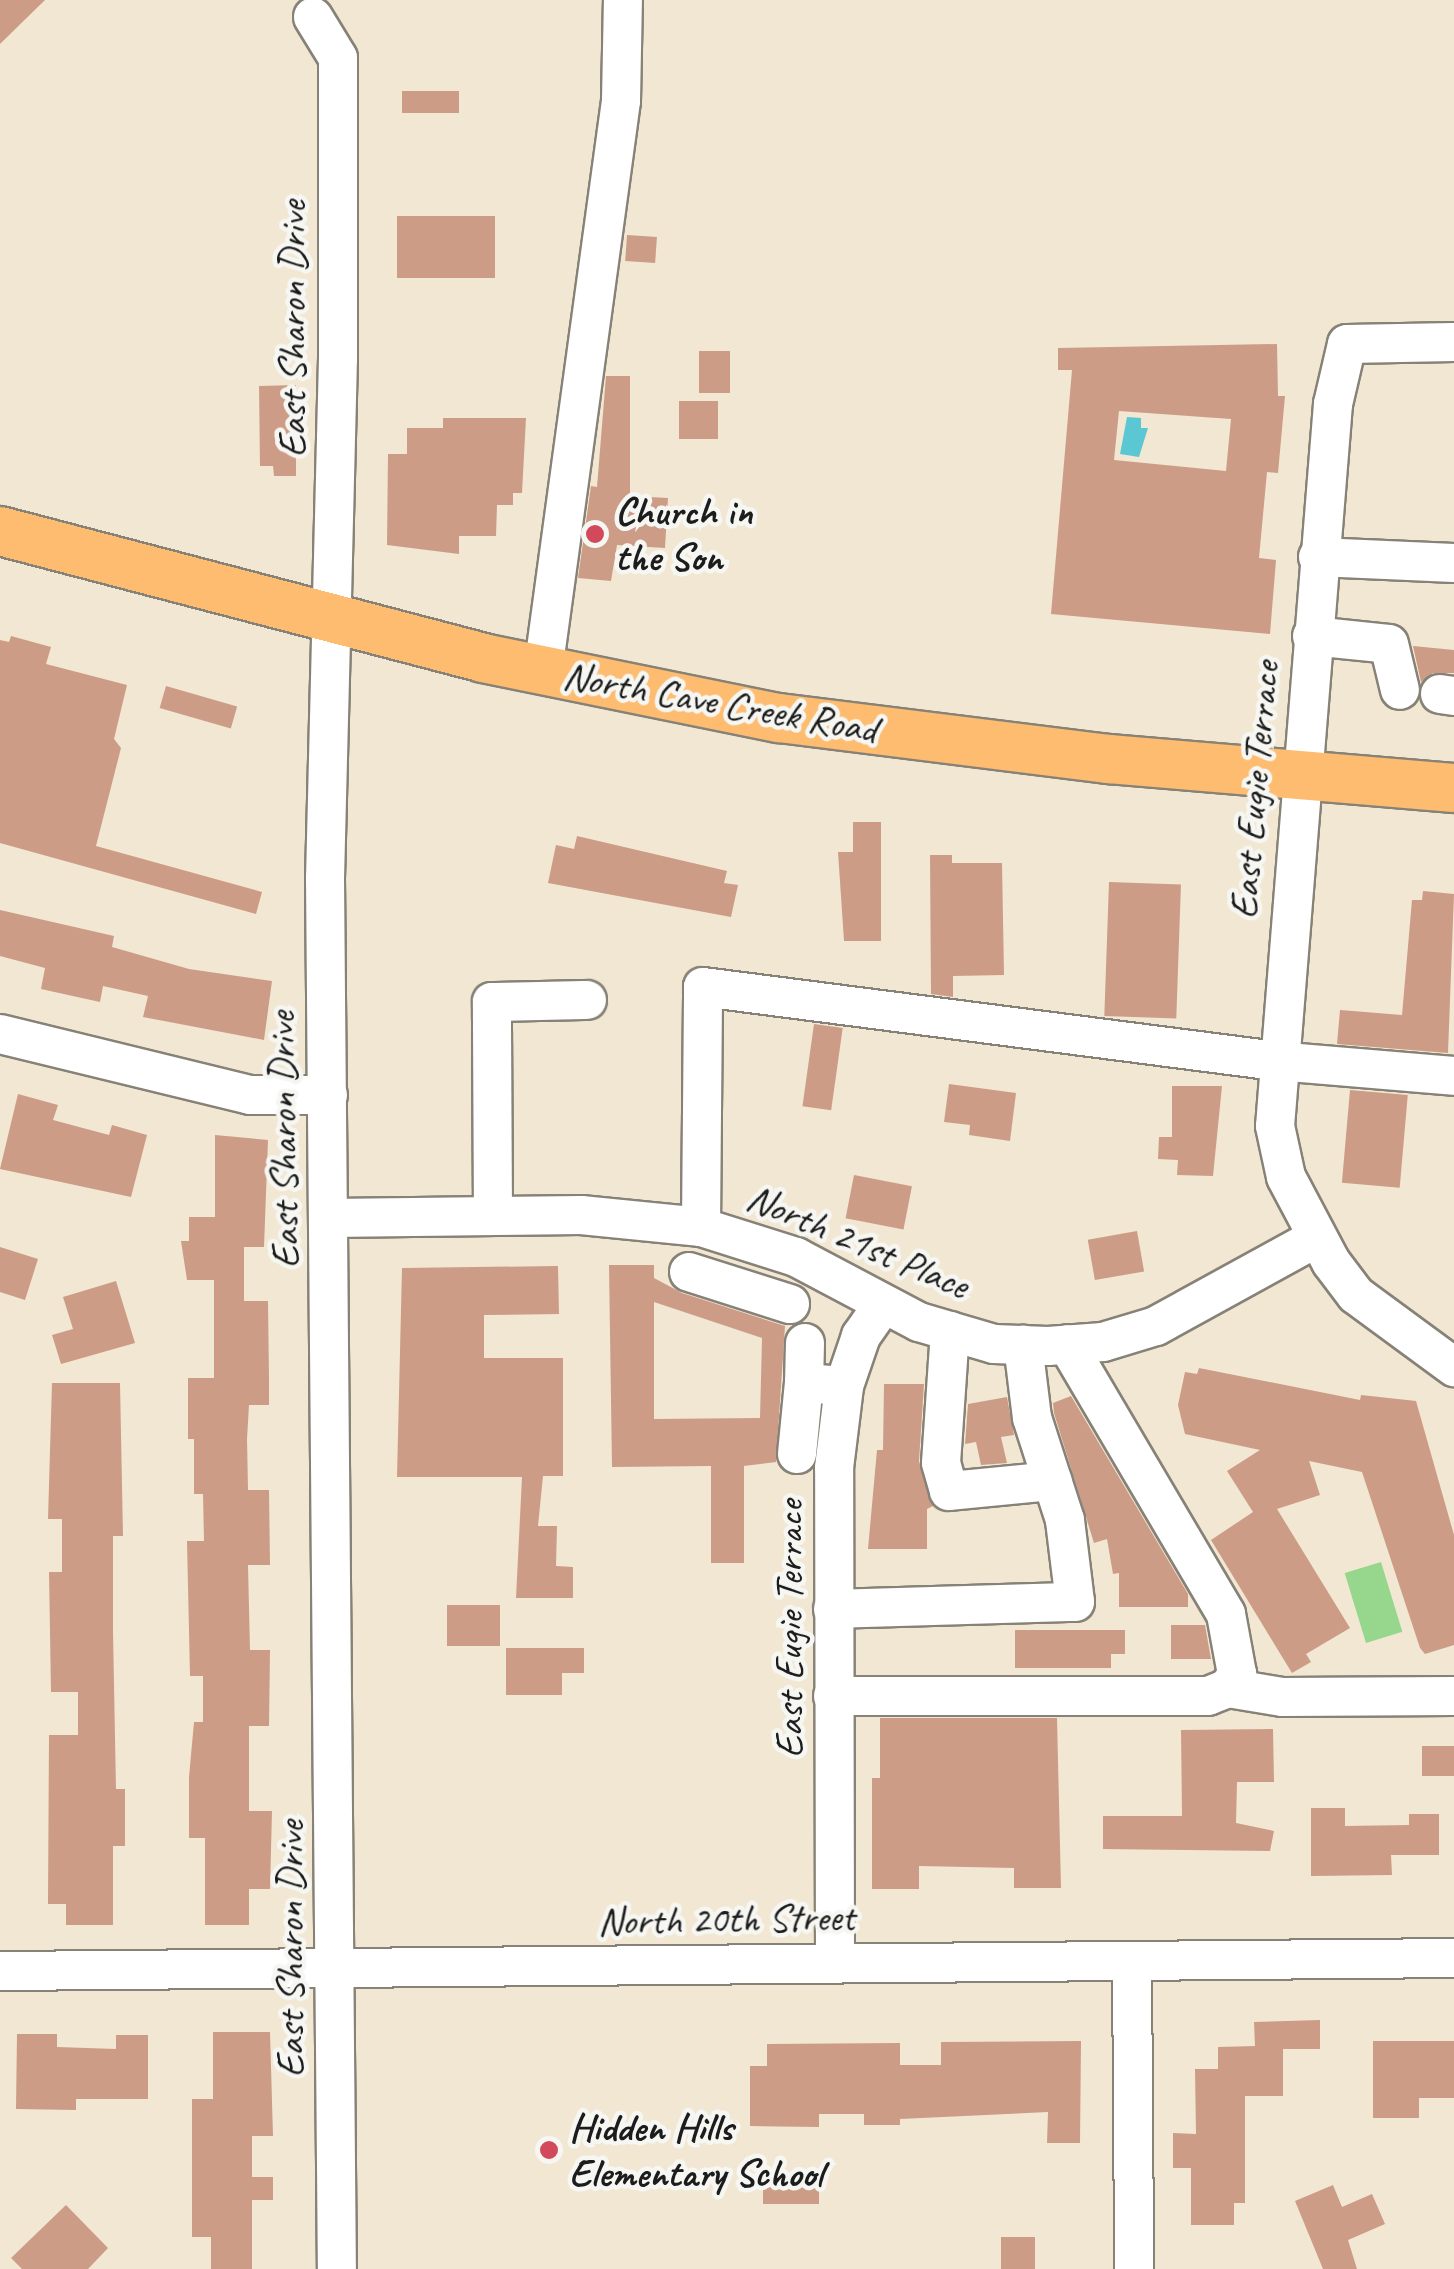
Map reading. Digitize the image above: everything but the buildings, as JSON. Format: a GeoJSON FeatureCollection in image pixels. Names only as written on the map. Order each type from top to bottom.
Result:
{"type":"FeatureCollection","features":[{"type":"Feature","properties":{"kind":"main road","name":"North Cave Creek Road"},"geometry":{"type":"LineString","coordinates":[[0,531],[543,670],[824,725],[1454,788]]}},
{"type":"Feature","properties":{"kind":"street"},"geometry":{"type":"LineString","coordinates":[[543,670],[622,101],[623,0]]}},
{"type":"Feature","properties":{"kind":"street","name":"East Sharon Drive"},"geometry":{"type":"LineString","coordinates":[[313,16],[338,58],[328,1095],[337,2269]]}},
{"type":"Feature","properties":{"kind":"street","name":"East Eugie Terrace"},"geometry":{"type":"LineString","coordinates":[[1316,1238],[1286,1177],[1275,1126],[1276,1061],[1333,404],[1347,344],[1454,342]]}},
{"type":"Feature","properties":{"kind":"street"},"geometry":{"type":"LineString","coordinates":[[1318,556],[1454,563]]}},
{"type":"Feature","properties":{"kind":"street"},"geometry":{"type":"LineString","coordinates":[[1312,636],[1389,644],[1400,690]]}},
{"type":"Feature","properties":{"kind":"street"},"geometry":{"type":"LineString","coordinates":[[701,1226],[704,988],[1276,1061],[1454,1076]]}},
{"type":"Feature","properties":{"kind":"street"},"geometry":{"type":"LineString","coordinates":[[493,1216],[492,1002],[587,1000]]}},
{"type":"Feature","properties":{"kind":"street"},"geometry":{"type":"LineString","coordinates":[[0,1034],[250,1096],[328,1095]]}},
{"type":"Feature","properties":{"kind":"street","name":"North 21st Place"},"geometry":{"type":"LineString","coordinates":[[329,1218],[580,1215],[701,1226],[756,1242],[840,1279],[881,1307],[950,1331],[1023,1345],[1103,1342],[1156,1326],[1316,1238]]}},
{"type":"Feature","properties":{"kind":"street"},"geometry":{"type":"LineString","coordinates":[[1316,1238],[1356,1296],[1454,1367]]}},
{"type":"Feature","properties":{"kind":"street"},"geometry":{"type":"LineString","coordinates":[[742,1288],[756,1242]]}},
{"type":"Feature","properties":{"kind":"street"},"geometry":{"type":"LineString","coordinates":[[689,1272],[790,1304]]}},
{"type":"Feature","properties":{"kind":"street","name":"East Eugie Terrace"},"geometry":{"type":"LineString","coordinates":[[835,1960],[834,1468],[844,1386],[861,1336],[881,1307]]}},
{"type":"Feature","properties":{"kind":"street"},"geometry":{"type":"LineString","coordinates":[[950,1331],[941,1464],[949,1491],[1053,1481]]}},
{"type":"Feature","properties":{"kind":"street"},"geometry":{"type":"LineString","coordinates":[[797,1454],[805,1343]]}},
{"type":"Feature","properties":{"kind":"street"},"geometry":{"type":"LineString","coordinates":[[1066,1344],[1226,1614],[1237,1646],[1237,1674],[1228,1688]]}},
{"type":"Feature","properties":{"kind":"street"},"geometry":{"type":"LineString","coordinates":[[833,1609],[1074,1602],[1065,1520],[1032,1418],[1023,1345]]}},
{"type":"Feature","properties":{"kind":"street"},"geometry":{"type":"LineString","coordinates":[[804,1383],[844,1386]]}},
{"type":"Feature","properties":{"kind":"street"},"geometry":{"type":"LineString","coordinates":[[833,1696],[1208,1696],[1228,1688],[1282,1697],[1454,1696]]}},
{"type":"Feature","properties":{"kind":"street","name":"North 20th Street"},"geometry":{"type":"LineString","coordinates":[[0,1972],[336,1973],[835,1960],[1454,1958]]}},
{"type":"Feature","properties":{"kind":"street"},"geometry":{"type":"LineString","coordinates":[[1132,1962],[1134,2269]]}},
{"type":"Feature","properties":{"kind":"green space"},"geometry":{"type":"Polygon","coordinates":[[[1381,1562],[1402,1632],[1366,1643],[1345,1573],[1381,1562]]]}},
{"type":"Feature","properties":{"kind":"water"},"geometry":{"type":"Polygon","coordinates":[[[1127,417],[1141,418],[1141,428],[1148,428],[1139,457],[1120,454],[1127,417]]]}},
{"type":"Feature","properties":{"kind":"place","name":"Church in the Son"},"geometry":{"type":"Point","coordinates":[595,534]}},
{"type":"Feature","properties":{"kind":"place","name":"Hidden Hills Elementary School"},"geometry":{"type":"Point","coordinates":[549,2150]}}]}
